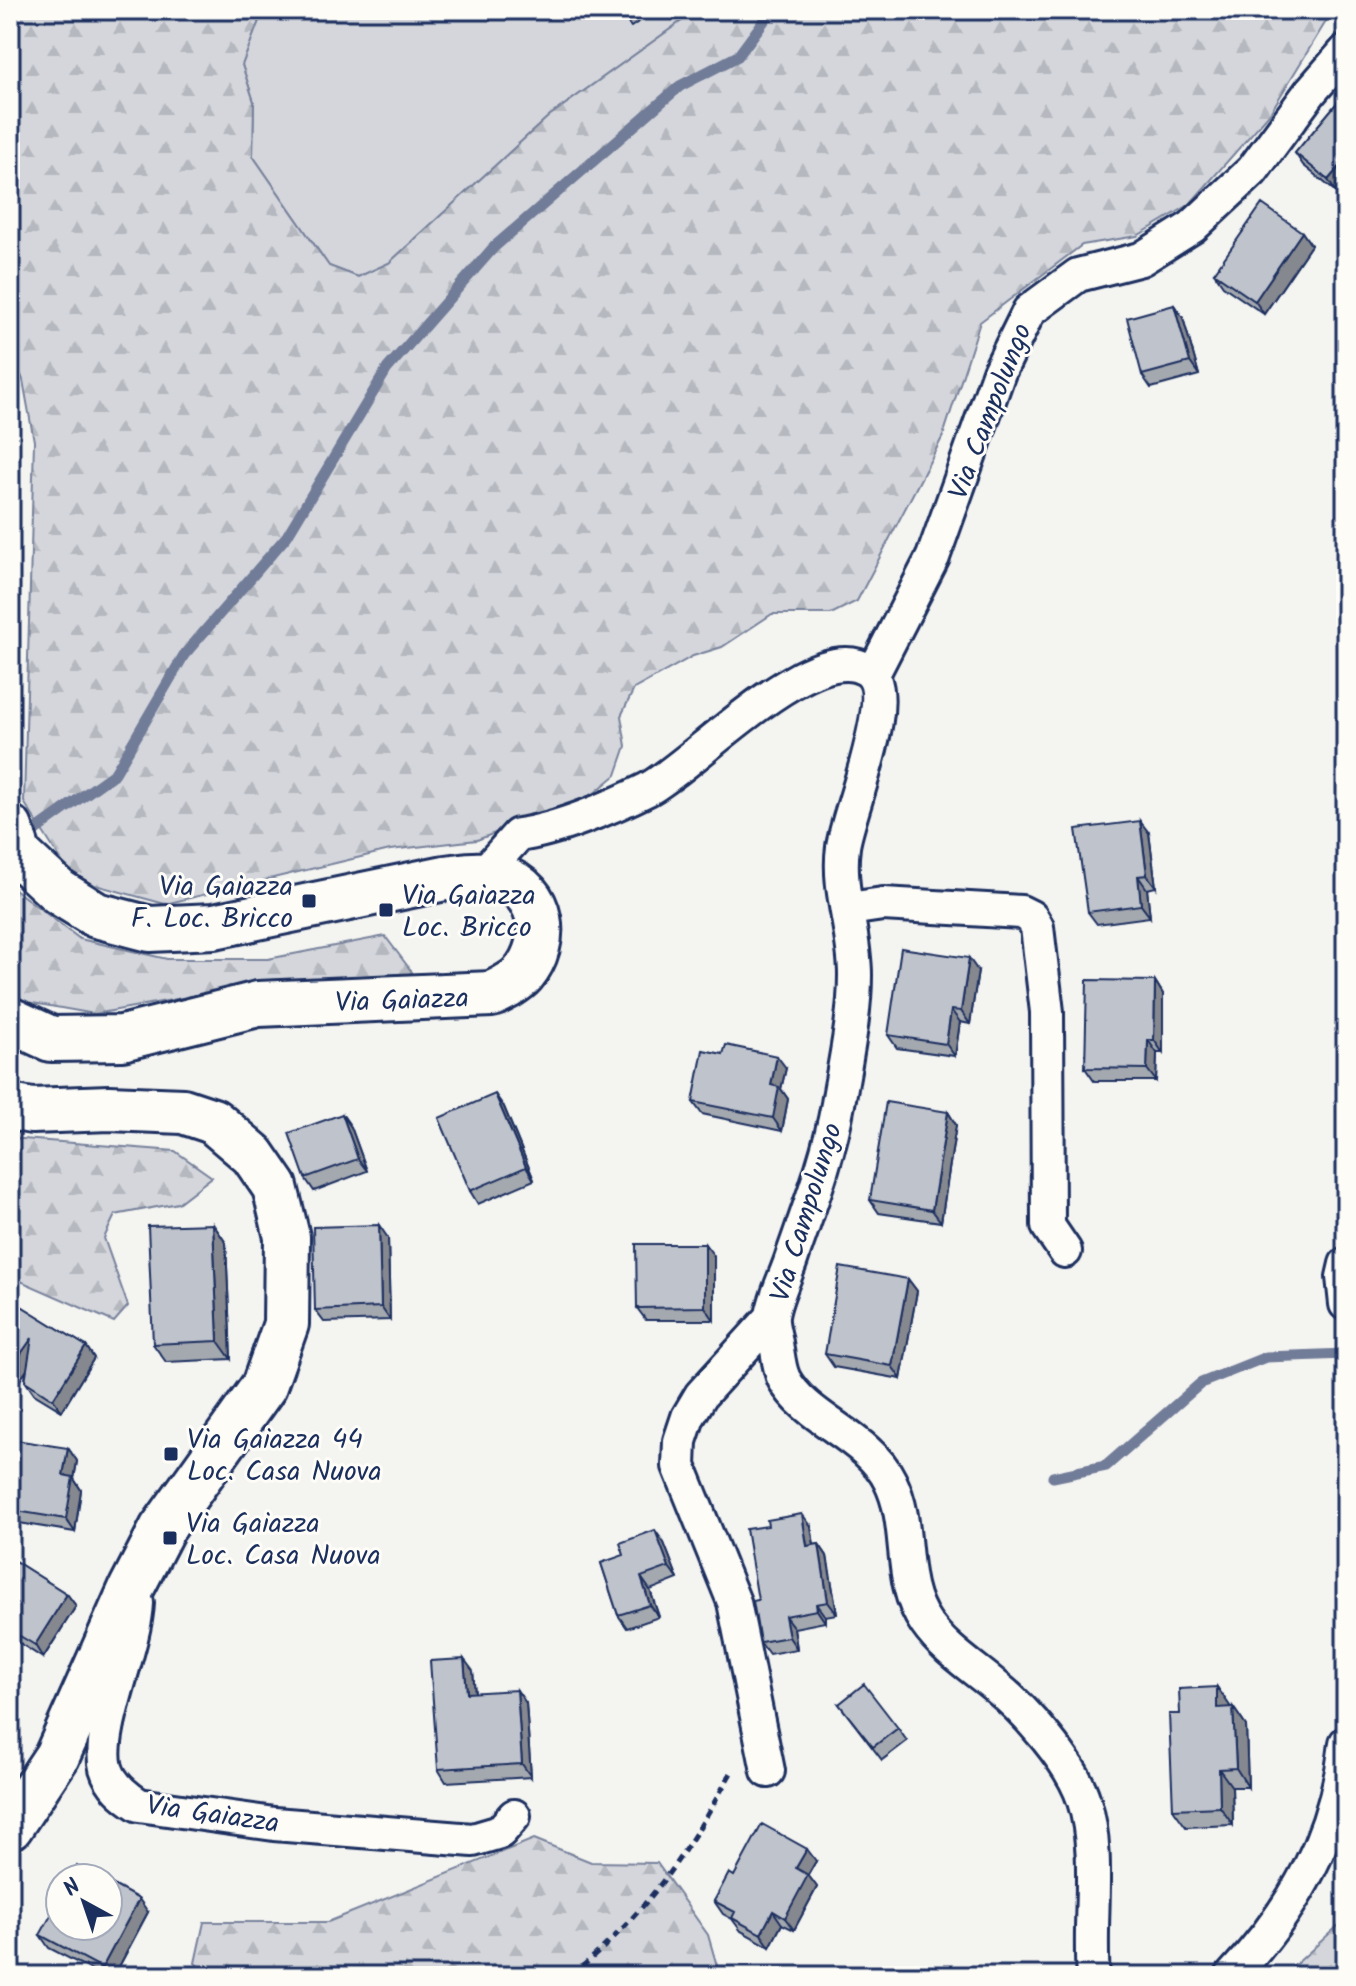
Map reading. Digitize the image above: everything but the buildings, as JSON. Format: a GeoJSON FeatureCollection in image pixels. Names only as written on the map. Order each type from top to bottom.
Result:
{"type":"FeatureCollection","features":[{"type":"Feature","properties":{"kind":"main road","name":"Via Gaiazza"},"geometry":{"type":"LineString","coordinates":[[10,828],[19,855],[59,892],[96,915],[150,929],[214,926],[445,878],[483,874],[504,879],[524,892],[534,903],[539,918],[538,947],[531,963],[522,976],[492,994],[258,1004],[122,1038],[51,1039],[10,1020]]}},
{"type":"Feature","properties":{"kind":"main road"},"geometry":{"type":"LineString","coordinates":[[10,1107],[32,1111],[109,1108],[183,1111],[213,1121],[253,1155],[275,1187],[287,1237],[286,1324],[277,1357],[264,1386],[162,1529],[132,1587],[57,1756],[10,1827]]}},
{"type":"Feature","properties":{"kind":"street","name":"Via Campolungo"},"geometry":{"type":"LineString","coordinates":[[1093,1976],[1093,1873],[1085,1802],[1066,1765],[1040,1732],[1000,1689],[946,1647],[925,1621],[907,1586],[905,1545],[889,1479],[860,1444],[798,1396],[784,1379],[772,1317],[812,1200],[837,1109],[855,977],[849,909],[841,875],[842,849],[877,715],[877,684],[873,674],[933,557],[999,372],[1029,311],[1078,275],[1141,259],[1192,227],[1252,171],[1311,91],[1346,51]]}},
{"type":"Feature","properties":{"kind":"street"},"geometry":{"type":"LineString","coordinates":[[483,874],[518,835],[539,832],[650,788],[799,678],[839,664],[864,668],[873,674]]}},
{"type":"Feature","properties":{"kind":"street"},"geometry":{"type":"LineString","coordinates":[[849,909],[883,904],[1021,912],[1031,917],[1037,927],[1047,1012],[1048,1226],[1065,1251]]}},
{"type":"Feature","properties":{"kind":"street"},"geometry":{"type":"LineString","coordinates":[[1346,1264],[1343,1277],[1346,1304]]}},
{"type":"Feature","properties":{"kind":"street"},"geometry":{"type":"LineString","coordinates":[[768,1771],[757,1704],[734,1602],[679,1466],[680,1441],[688,1417],[701,1395],[772,1317]]}},
{"type":"Feature","properties":{"kind":"street","name":"Via Gaiazza"},"geometry":{"type":"LineString","coordinates":[[132,1587],[137,1605],[134,1632],[105,1745],[106,1769],[120,1792],[139,1805],[274,1824],[473,1840],[500,1832],[514,1816]]}},
{"type":"Feature","properties":{"kind":"street"},"geometry":{"type":"LineString","coordinates":[[1232,1976],[1267,1937],[1305,1882],[1334,1814],[1346,1743]]}},
{"type":"Feature","properties":{"kind":"path"},"geometry":{"type":"LineString","coordinates":[[571,1976],[625,1929],[665,1883],[739,1758],[757,1704]]}},
{"type":"Feature","properties":{"kind":"green space"},"geometry":{"type":"Polygon","coordinates":[[[10,10],[263,10],[242,65],[254,102],[253,156],[329,266],[358,277],[389,263],[549,116],[697,10],[1333,10],[1270,113],[1189,205],[1137,236],[1082,245],[980,322],[943,436],[857,601],[831,614],[772,614],[722,647],[693,656],[634,689],[621,716],[626,746],[616,775],[592,795],[477,840],[390,850],[165,904],[73,879],[24,802],[34,441],[23,380],[10,348],[10,10]]]}},
{"type":"Feature","properties":{"kind":"green space"},"geometry":{"type":"Polygon","coordinates":[[[263,10],[697,10],[549,116],[389,263],[358,277],[329,266],[253,156],[254,102],[242,65],[263,10]]]}},
{"type":"Feature","properties":{"kind":"green space"},"geometry":{"type":"Polygon","coordinates":[[[10,886],[80,939],[167,959],[268,959],[385,936],[412,972],[395,984],[226,990],[95,1014],[10,999],[10,886]]]}},
{"type":"Feature","properties":{"kind":"green space"},"geometry":{"type":"Polygon","coordinates":[[[10,1138],[175,1151],[212,1177],[178,1203],[115,1215],[104,1238],[128,1306],[114,1322],[14,1278],[10,1280],[10,1138]]]}},
{"type":"Feature","properties":{"kind":"green space"},"geometry":{"type":"Polygon","coordinates":[[[534,1839],[591,1862],[657,1863],[708,1935],[720,1976],[209,1976],[195,1963],[204,1922],[328,1922],[534,1839]]]}},
{"type":"Feature","properties":{"kind":"green space"},"geometry":{"type":"Polygon","coordinates":[[[1346,1911],[1346,1976],[1283,1976],[1339,1925],[1346,1911]]]}},
{"type":"Feature","properties":{"kind":"waterway"},"geometry":{"type":"LineString","coordinates":[[23,839],[115,773],[184,655],[287,536],[387,369],[494,247],[680,86],[738,56],[772,10]]}},
{"type":"Feature","properties":{"kind":"waterway"},"geometry":{"type":"LineString","coordinates":[[1053,1477],[1106,1466],[1201,1383],[1266,1357],[1346,1354]]}},
{"type":"Feature","properties":{"kind":"place","name":"Via Gaiazza F. Loc. Bricco"},"geometry":{"type":"Point","coordinates":[309,901]}},
{"type":"Feature","properties":{"kind":"place","name":"Via Gaiazza Loc. Bricco"},"geometry":{"type":"Point","coordinates":[386,910]}},
{"type":"Feature","properties":{"kind":"place","name":"Via Gaiazza 44 Loc. Casa Nuova"},"geometry":{"type":"Point","coordinates":[171,1454]}},
{"type":"Feature","properties":{"kind":"place","name":"Via Gaiazza Loc. Casa Nuova"},"geometry":{"type":"Point","coordinates":[170,1538]}}]}
